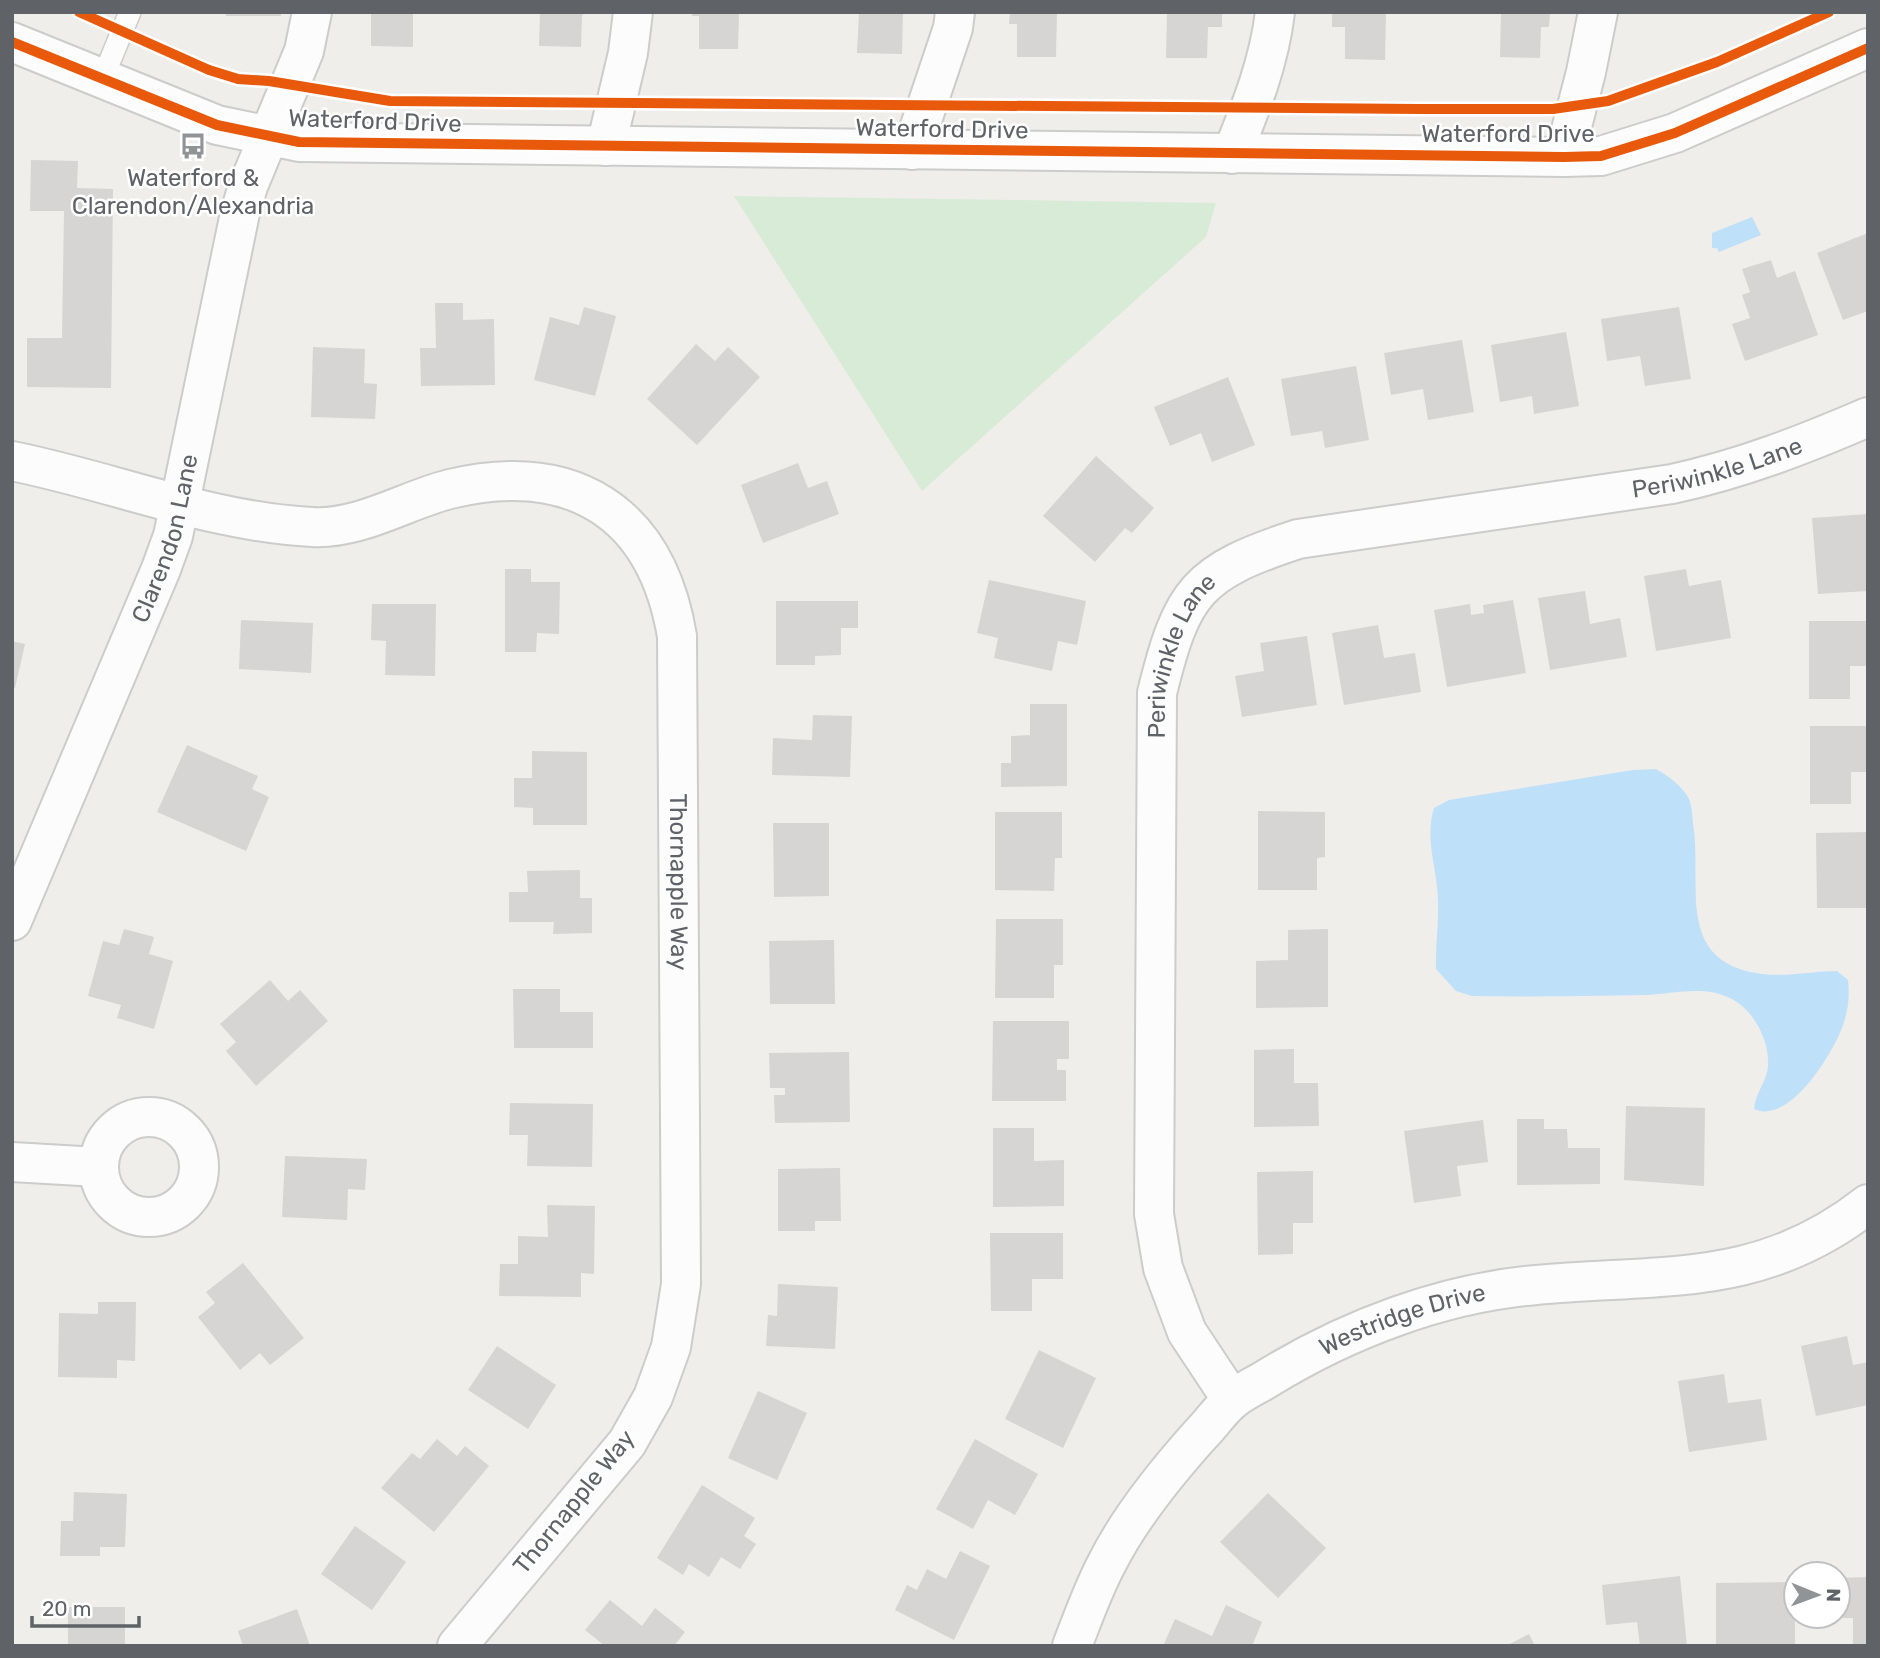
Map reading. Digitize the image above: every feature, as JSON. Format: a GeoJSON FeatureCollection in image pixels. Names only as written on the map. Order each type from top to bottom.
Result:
{"type":"FeatureCollection","features":[{"type":"Feature","properties":{"kind":"street","name":"Clarendon Lane"},"geometry":{"type":"LineString","coordinates":[[12,921],[162,569],[180,505],[240,213],[248,186],[304,51],[312,12]]}},
{"type":"Feature","properties":{"kind":"street"},"geometry":{"type":"LineString","coordinates":[[606,146],[628,53],[633,12]]}},
{"type":"Feature","properties":{"kind":"street"},"geometry":{"type":"LineString","coordinates":[[912,150],[950,37],[955,12]]}},
{"type":"Feature","properties":{"kind":"street"},"geometry":{"type":"LineString","coordinates":[[1232,154],[1260,84],[1271,45],[1275,12]]}},
{"type":"Feature","properties":{"kind":"street"},"geometry":{"type":"LineString","coordinates":[[1564,157],[1598,12]]}},
{"type":"Feature","properties":{"kind":"street","name":"Waterford Drive"},"geometry":{"type":"LineString","coordinates":[[12,42],[217,125],[269,138],[299,142],[1564,157],[1601,156],[1675,133],[1868,48]]}},
{"type":"Feature","properties":{"kind":"street","name":"Periwinkle Lane"},"geometry":{"type":"LineString","coordinates":[[1232,1400],[1187,1332],[1163,1268],[1154,1214],[1157,693],[1169,642],[1186,603],[1216,572],[1254,554],[1298,540],[1592,498],[1699,478],[1784,453],[1868,417]]}},
{"type":"Feature","properties":{"kind":"street","name":"Thornapple Way"},"geometry":{"type":"LineString","coordinates":[[12,461],[180,505],[284,525],[316,528],[346,523],[450,489],[496,482],[538,483],[576,492],[611,510],[638,536],[655,563],[672,605],[677,636],[681,1283],[671,1347],[653,1397],[626,1443],[457,1646]]}},
{"type":"Feature","properties":{"kind":"street"},"geometry":{"type":"LineString","coordinates":[[12,1162],[99,1167]]}},
{"type":"Feature","properties":{"kind":"street","name":"Westridge Drive"},"geometry":{"type":"LineString","coordinates":[[1072,1646],[1107,1561],[1165,1474],[1232,1400],[1299,1359],[1373,1326],[1462,1296],[1534,1285],[1703,1274],[1762,1262],[1805,1246],[1842,1225],[1868,1204]]}},
{"type":"Feature","properties":{"kind":"lane"},"geometry":{"type":"LineString","coordinates":[[102,80],[130,12]]}},
{"type":"Feature","properties":{"kind":"green space"},"geometry":{"type":"Polygon","coordinates":[[[734,196],[1216,203],[1206,237],[922,491],[734,196]]]}},
{"type":"Feature","properties":{"kind":"water"},"geometry":{"type":"Polygon","coordinates":[[[1752,217],[1761,235],[1719,252],[1717,248],[1712,248],[1712,233],[1752,217]]]}},
{"type":"Feature","properties":{"kind":"water"},"geometry":{"type":"Polygon","coordinates":[[[1656,769],[1678,784],[1690,803],[1698,917],[1704,937],[1715,954],[1734,967],[1762,974],[1837,971],[1848,980],[1847,1010],[1829,1055],[1807,1085],[1781,1107],[1767,1111],[1754,1109],[1767,1073],[1765,1041],[1745,1008],[1720,994],[1688,991],[1645,995],[1472,996],[1456,991],[1436,969],[1438,902],[1430,832],[1434,808],[1449,800],[1633,770],[1656,769]]]}},
{"type":"Feature","properties":{"kind":"building"},"geometry":{"type":"Polygon","coordinates":[[[226,12],[281,12],[281,16],[226,16],[226,12]]]}},
{"type":"Feature","properties":{"kind":"building"},"geometry":{"type":"Polygon","coordinates":[[[371,12],[413,12],[413,47],[371,46],[371,12]]]}},
{"type":"Feature","properties":{"kind":"building"},"geometry":{"type":"Polygon","coordinates":[[[540,12],[587,12],[582,15],[581,47],[539,46],[540,12]]]}},
{"type":"Feature","properties":{"kind":"building"},"geometry":{"type":"Polygon","coordinates":[[[692,12],[739,12],[738,49],[699,49],[699,16],[692,16],[692,12]]]}},
{"type":"Feature","properties":{"kind":"building"},"geometry":{"type":"Polygon","coordinates":[[[859,12],[903,12],[902,54],[857,53],[859,12]]]}},
{"type":"Feature","properties":{"kind":"building"},"geometry":{"type":"Polygon","coordinates":[[[1010,12],[1057,12],[1056,57],[1017,57],[1017,24],[1009,24],[1010,12]]]}},
{"type":"Feature","properties":{"kind":"building"},"geometry":{"type":"Polygon","coordinates":[[[1167,12],[1222,12],[1222,27],[1208,27],[1207,58],[1166,58],[1167,12]]]}},
{"type":"Feature","properties":{"kind":"building"},"geometry":{"type":"Polygon","coordinates":[[[1332,12],[1386,12],[1385,60],[1345,59],[1345,27],[1332,27],[1332,12]]]}},
{"type":"Feature","properties":{"kind":"building"},"geometry":{"type":"Polygon","coordinates":[[[1501,12],[1550,12],[1549,27],[1541,27],[1540,58],[1500,57],[1501,12]]]}},
{"type":"Feature","properties":{"kind":"building"},"geometry":{"type":"Polygon","coordinates":[[[31,160],[78,161],[77,188],[113,189],[111,388],[27,387],[27,338],[62,338],[64,211],[30,211],[31,160]]]}},
{"type":"Feature","properties":{"kind":"building"},"geometry":{"type":"Polygon","coordinates":[[[1868,233],[1868,311],[1843,320],[1817,253],[1868,233]]]}},
{"type":"Feature","properties":{"kind":"building"},"geometry":{"type":"Polygon","coordinates":[[[1771,260],[1777,278],[1795,271],[1818,335],[1745,361],[1732,324],[1750,318],[1742,295],[1750,292],[1742,269],[1771,260]]]}},
{"type":"Feature","properties":{"kind":"building"},"geometry":{"type":"Polygon","coordinates":[[[435,303],[463,303],[463,320],[494,319],[495,385],[421,386],[420,348],[436,348],[435,303]]]}},
{"type":"Feature","properties":{"kind":"building"},"geometry":{"type":"Polygon","coordinates":[[[584,307],[616,316],[595,396],[534,380],[550,317],[579,325],[584,307]]]}},
{"type":"Feature","properties":{"kind":"building"},"geometry":{"type":"Polygon","coordinates":[[[1679,307],[1691,379],[1645,386],[1640,356],[1607,361],[1601,319],[1679,307]]]}},
{"type":"Feature","properties":{"kind":"building"},"geometry":{"type":"Polygon","coordinates":[[[1566,332],[1579,406],[1534,414],[1532,396],[1500,402],[1491,345],[1566,332]]]}},
{"type":"Feature","properties":{"kind":"building"},"geometry":{"type":"Polygon","coordinates":[[[1462,340],[1474,412],[1428,420],[1423,389],[1391,395],[1384,353],[1462,340]]]}},
{"type":"Feature","properties":{"kind":"building"},"geometry":{"type":"Polygon","coordinates":[[[696,344],[715,361],[728,347],[760,377],[697,445],[647,399],[696,344]]]}},
{"type":"Feature","properties":{"kind":"building"},"geometry":{"type":"Polygon","coordinates":[[[313,347],[365,349],[364,383],[377,384],[375,419],[311,417],[313,347]]]}},
{"type":"Feature","properties":{"kind":"building"},"geometry":{"type":"Polygon","coordinates":[[[1356,366],[1369,440],[1325,448],[1322,431],[1291,436],[1281,379],[1356,366]]]}},
{"type":"Feature","properties":{"kind":"building"},"geometry":{"type":"Polygon","coordinates":[[[1228,377],[1255,445],[1212,462],[1201,433],[1170,446],[1154,407],[1228,377]]]}},
{"type":"Feature","properties":{"kind":"building"},"geometry":{"type":"Polygon","coordinates":[[[1096,456],[1154,508],[1132,533],[1125,528],[1095,562],[1043,516],[1096,456]]]}},
{"type":"Feature","properties":{"kind":"building"},"geometry":{"type":"Polygon","coordinates":[[[798,463],[808,488],[827,481],[839,514],[763,543],[741,485],[798,463]]]}},
{"type":"Feature","properties":{"kind":"building"},"geometry":{"type":"Polygon","coordinates":[[[1868,514],[1868,591],[1818,594],[1812,518],[1868,514]]]}},
{"type":"Feature","properties":{"kind":"building"},"geometry":{"type":"Polygon","coordinates":[[[505,569],[531,569],[531,582],[560,582],[559,634],[537,633],[536,652],[505,652],[505,569]]]}},
{"type":"Feature","properties":{"kind":"building"},"geometry":{"type":"Polygon","coordinates":[[[1686,569],[1689,586],[1721,580],[1731,638],[1656,651],[1644,576],[1686,569]]]}},
{"type":"Feature","properties":{"kind":"building"},"geometry":{"type":"Polygon","coordinates":[[[989,580],[1086,601],[1077,645],[1058,641],[1052,671],[994,658],[998,638],[977,633],[989,580]]]}},
{"type":"Feature","properties":{"kind":"building"},"geometry":{"type":"Polygon","coordinates":[[[1585,591],[1590,624],[1620,618],[1627,657],[1550,670],[1538,598],[1585,591]]]}},
{"type":"Feature","properties":{"kind":"building"},"geometry":{"type":"Polygon","coordinates":[[[1513,600],[1526,673],[1447,687],[1434,610],[1470,604],[1471,615],[1484,613],[1483,605],[1513,600]]]}},
{"type":"Feature","properties":{"kind":"building"},"geometry":{"type":"Polygon","coordinates":[[[776,601],[858,601],[858,628],[841,628],[841,655],[815,656],[815,665],[776,665],[776,601]]]}},
{"type":"Feature","properties":{"kind":"building"},"geometry":{"type":"Polygon","coordinates":[[[372,604],[436,604],[435,676],[385,675],[386,641],[371,640],[372,604]]]}},
{"type":"Feature","properties":{"kind":"building"},"geometry":{"type":"Polygon","coordinates":[[[241,620],[313,623],[311,673],[239,669],[241,620]]]}},
{"type":"Feature","properties":{"kind":"building"},"geometry":{"type":"Polygon","coordinates":[[[1809,621],[1868,621],[1868,666],[1850,666],[1850,699],[1809,699],[1809,621]]]}},
{"type":"Feature","properties":{"kind":"building"},"geometry":{"type":"Polygon","coordinates":[[[1378,625],[1384,658],[1415,653],[1421,692],[1344,705],[1332,633],[1378,625]]]}},
{"type":"Feature","properties":{"kind":"building"},"geometry":{"type":"Polygon","coordinates":[[[1307,636],[1317,705],[1242,717],[1235,676],[1264,671],[1260,643],[1307,636]]]}},
{"type":"Feature","properties":{"kind":"building"},"geometry":{"type":"Polygon","coordinates":[[[12,641],[25,644],[15,688],[12,688],[12,641]]]}},
{"type":"Feature","properties":{"kind":"building"},"geometry":{"type":"Polygon","coordinates":[[[1030,704],[1067,704],[1067,786],[1001,787],[1001,763],[1011,763],[1011,736],[1030,735],[1030,704]]]}},
{"type":"Feature","properties":{"kind":"building"},"geometry":{"type":"Polygon","coordinates":[[[813,715],[852,716],[850,777],[772,775],[773,738],[812,740],[813,715]]]}},
{"type":"Feature","properties":{"kind":"building"},"geometry":{"type":"Polygon","coordinates":[[[1810,726],[1868,726],[1868,772],[1851,772],[1851,804],[1810,804],[1810,726]]]}},
{"type":"Feature","properties":{"kind":"building"},"geometry":{"type":"Polygon","coordinates":[[[187,745],[258,776],[252,789],[269,797],[246,851],[157,812],[187,745]]]}},
{"type":"Feature","properties":{"kind":"building"},"geometry":{"type":"Polygon","coordinates":[[[532,751],[587,752],[587,825],[533,825],[533,808],[514,807],[514,778],[532,778],[532,751]]]}},
{"type":"Feature","properties":{"kind":"building"},"geometry":{"type":"Polygon","coordinates":[[[1258,811],[1325,812],[1325,857],[1317,858],[1317,890],[1258,890],[1258,811]]]}},
{"type":"Feature","properties":{"kind":"building"},"geometry":{"type":"Polygon","coordinates":[[[995,812],[1062,812],[1062,858],[1055,858],[1054,891],[995,890],[995,812]]]}},
{"type":"Feature","properties":{"kind":"building"},"geometry":{"type":"Polygon","coordinates":[[[773,823],[829,823],[829,896],[774,897],[773,823]]]}},
{"type":"Feature","properties":{"kind":"building"},"geometry":{"type":"Polygon","coordinates":[[[1868,832],[1868,908],[1817,908],[1816,833],[1868,832]]]}},
{"type":"Feature","properties":{"kind":"building"},"geometry":{"type":"Polygon","coordinates":[[[580,870],[580,898],[592,898],[592,933],[553,934],[554,922],[509,922],[509,892],[528,892],[527,871],[580,870]]]}},
{"type":"Feature","properties":{"kind":"building"},"geometry":{"type":"Polygon","coordinates":[[[996,919],[1063,919],[1063,965],[1054,965],[1054,998],[995,998],[996,919]]]}},
{"type":"Feature","properties":{"kind":"building"},"geometry":{"type":"Polygon","coordinates":[[[124,929],[154,937],[149,954],[173,961],[154,1029],[117,1018],[121,1005],[88,996],[103,941],[119,945],[124,929]]]}},
{"type":"Feature","properties":{"kind":"building"},"geometry":{"type":"Polygon","coordinates":[[[1328,929],[1328,1007],[1256,1008],[1256,961],[1288,960],[1288,930],[1328,929]]]}},
{"type":"Feature","properties":{"kind":"building"},"geometry":{"type":"Polygon","coordinates":[[[834,940],[835,1004],[770,1004],[769,941],[834,940]]]}},
{"type":"Feature","properties":{"kind":"building"},"geometry":{"type":"Polygon","coordinates":[[[270,980],[288,1001],[300,990],[328,1021],[256,1086],[226,1051],[236,1042],[220,1024],[270,980]]]}},
{"type":"Feature","properties":{"kind":"building"},"geometry":{"type":"Polygon","coordinates":[[[513,989],[560,989],[560,1012],[593,1012],[593,1048],[514,1048],[513,989]]]}},
{"type":"Feature","properties":{"kind":"building"},"geometry":{"type":"Polygon","coordinates":[[[993,1021],[1069,1021],[1069,1059],[1057,1059],[1057,1070],[1066,1070],[1066,1101],[992,1101],[993,1021]]]}},
{"type":"Feature","properties":{"kind":"building"},"geometry":{"type":"Polygon","coordinates":[[[1294,1049],[1294,1083],[1318,1083],[1319,1126],[1254,1127],[1254,1050],[1294,1049]]]}},
{"type":"Feature","properties":{"kind":"building"},"geometry":{"type":"Polygon","coordinates":[[[849,1052],[850,1122],[775,1123],[774,1095],[785,1095],[785,1088],[770,1088],[769,1053],[849,1052]]]}},
{"type":"Feature","properties":{"kind":"building"},"geometry":{"type":"Polygon","coordinates":[[[510,1103],[593,1104],[592,1167],[527,1166],[528,1135],[509,1135],[510,1103]]]}},
{"type":"Feature","properties":{"kind":"building"},"geometry":{"type":"Polygon","coordinates":[[[1626,1106],[1705,1108],[1704,1186],[1624,1180],[1626,1106]]]}},
{"type":"Feature","properties":{"kind":"building"},"geometry":{"type":"Polygon","coordinates":[[[1517,1119],[1544,1119],[1544,1129],[1567,1129],[1568,1148],[1600,1148],[1600,1184],[1517,1185],[1517,1119]]]}},
{"type":"Feature","properties":{"kind":"building"},"geometry":{"type":"Polygon","coordinates":[[[1483,1120],[1488,1162],[1457,1166],[1461,1196],[1414,1203],[1404,1131],[1483,1120]]]}},
{"type":"Feature","properties":{"kind":"building"},"geometry":{"type":"Polygon","coordinates":[[[993,1128],[1034,1128],[1034,1161],[1064,1160],[1064,1206],[993,1207],[993,1128]]]}},
{"type":"Feature","properties":{"kind":"building"},"geometry":{"type":"Polygon","coordinates":[[[285,1156],[367,1159],[365,1190],[348,1189],[347,1220],[282,1217],[285,1156]]]}},
{"type":"Feature","properties":{"kind":"building"},"geometry":{"type":"Polygon","coordinates":[[[840,1168],[841,1221],[815,1221],[815,1231],[778,1231],[778,1169],[840,1168]]]}},
{"type":"Feature","properties":{"kind":"building"},"geometry":{"type":"Polygon","coordinates":[[[1313,1171],[1313,1223],[1293,1223],[1293,1254],[1258,1255],[1257,1172],[1313,1171]]]}},
{"type":"Feature","properties":{"kind":"building"},"geometry":{"type":"Polygon","coordinates":[[[547,1205],[595,1206],[594,1274],[581,1273],[581,1297],[499,1296],[500,1264],[518,1264],[518,1236],[548,1237],[547,1205]]]}},
{"type":"Feature","properties":{"kind":"building"},"geometry":{"type":"Polygon","coordinates":[[[990,1233],[1063,1233],[1063,1279],[1032,1279],[1032,1311],[991,1311],[990,1233]]]}},
{"type":"Feature","properties":{"kind":"building"},"geometry":{"type":"Polygon","coordinates":[[[243,1263],[304,1338],[270,1365],[260,1353],[240,1370],[198,1317],[215,1303],[206,1292],[243,1263]]]}},
{"type":"Feature","properties":{"kind":"building"},"geometry":{"type":"Polygon","coordinates":[[[778,1284],[838,1287],[835,1349],[766,1346],[768,1315],[777,1316],[778,1284]]]}},
{"type":"Feature","properties":{"kind":"building"},"geometry":{"type":"Polygon","coordinates":[[[98,1302],[136,1302],[135,1361],[117,1360],[117,1378],[58,1377],[59,1313],[98,1314],[98,1302]]]}},
{"type":"Feature","properties":{"kind":"building"},"geometry":{"type":"Polygon","coordinates":[[[1847,1336],[1853,1365],[1868,1362],[1868,1405],[1816,1416],[1801,1346],[1847,1336]]]}},
{"type":"Feature","properties":{"kind":"building"},"geometry":{"type":"Polygon","coordinates":[[[497,1346],[556,1385],[528,1429],[468,1390],[497,1346]]]}},
{"type":"Feature","properties":{"kind":"building"},"geometry":{"type":"Polygon","coordinates":[[[1039,1350],[1096,1378],[1063,1448],[1005,1419],[1039,1350]]]}},
{"type":"Feature","properties":{"kind":"building"},"geometry":{"type":"Polygon","coordinates":[[[1724,1374],[1728,1403],[1761,1399],[1767,1440],[1689,1452],[1678,1381],[1724,1374]]]}},
{"type":"Feature","properties":{"kind":"building"},"geometry":{"type":"Polygon","coordinates":[[[758,1391],[807,1413],[777,1480],[728,1458],[758,1391]]]}},
{"type":"Feature","properties":{"kind":"building"},"geometry":{"type":"Polygon","coordinates":[[[437,1439],[457,1456],[465,1446],[489,1466],[434,1532],[381,1488],[412,1453],[420,1459],[437,1439]]]}},
{"type":"Feature","properties":{"kind":"building"},"geometry":{"type":"Polygon","coordinates":[[[975,1439],[1038,1474],[1015,1515],[988,1500],[973,1529],[936,1509],[975,1439]]]}},
{"type":"Feature","properties":{"kind":"building"},"geometry":{"type":"Polygon","coordinates":[[[702,1485],[755,1518],[744,1536],[756,1544],[740,1569],[721,1557],[709,1577],[689,1564],[683,1575],[657,1558],[702,1485]]]}},
{"type":"Feature","properties":{"kind":"building"},"geometry":{"type":"Polygon","coordinates":[[[74,1492],[127,1494],[125,1547],[100,1547],[100,1556],[60,1556],[61,1521],[73,1521],[74,1492]]]}},
{"type":"Feature","properties":{"kind":"building"},"geometry":{"type":"Polygon","coordinates":[[[1268,1493],[1326,1548],[1278,1598],[1220,1542],[1268,1493]]]}},
{"type":"Feature","properties":{"kind":"building"},"geometry":{"type":"Polygon","coordinates":[[[355,1526],[406,1562],[372,1610],[321,1574],[355,1526]]]}},
{"type":"Feature","properties":{"kind":"building"},"geometry":{"type":"Polygon","coordinates":[[[960,1551],[990,1566],[954,1640],[895,1610],[907,1585],[917,1590],[927,1569],[946,1579],[960,1551]]]}},
{"type":"Feature","properties":{"kind":"building"},"geometry":{"type":"Polygon","coordinates":[[[1680,1576],[1687,1646],[1640,1646],[1637,1622],[1606,1625],[1602,1585],[1680,1576]]]}},
{"type":"Feature","properties":{"kind":"building"},"geometry":{"type":"Polygon","coordinates":[[[1868,1577],[1868,1646],[1853,1646],[1852,1578],[1868,1577]]]}},
{"type":"Feature","properties":{"kind":"building"},"geometry":{"type":"Polygon","coordinates":[[[1782,1582],[1782,1630],[1795,1630],[1795,1646],[1716,1646],[1716,1583],[1782,1582]]]}},
{"type":"Feature","properties":{"kind":"building"},"geometry":{"type":"Polygon","coordinates":[[[610,1600],[642,1626],[655,1608],[685,1632],[674,1646],[605,1646],[585,1630],[610,1600]]]}},
{"type":"Feature","properties":{"kind":"building"},"geometry":{"type":"Polygon","coordinates":[[[1226,1605],[1262,1622],[1252,1646],[1163,1646],[1175,1619],[1212,1636],[1226,1605]]]}},
{"type":"Feature","properties":{"kind":"building"},"geometry":{"type":"Polygon","coordinates":[[[68,1607],[125,1607],[125,1646],[68,1646],[68,1607]]]}},
{"type":"Feature","properties":{"kind":"building"},"geometry":{"type":"Polygon","coordinates":[[[297,1609],[310,1646],[243,1646],[238,1631],[297,1609]]]}},
{"type":"Feature","properties":{"kind":"building"},"geometry":{"type":"Polygon","coordinates":[[[1529,1634],[1535,1646],[1506,1646],[1529,1634]]]}},
{"type":"Feature","properties":{"kind":"cycle path"},"geometry":{"type":"LineString","coordinates":[[79,12],[209,70],[238,79],[269,81],[390,101],[1420,109],[1553,109],[1608,101],[1717,62],[1829,12]]}},
{"type":"Feature","properties":{"kind":"cycle path"},"geometry":{"type":"LineString","coordinates":[[12,42],[217,125],[299,142],[1564,157],[1601,156],[1675,133],[1868,48]]}},
{"type":"Feature","properties":{"kind":"place","name":"Waterford & Clarendon/Alexandria"},"geometry":{"type":"Point","coordinates":[193,146]}}]}
